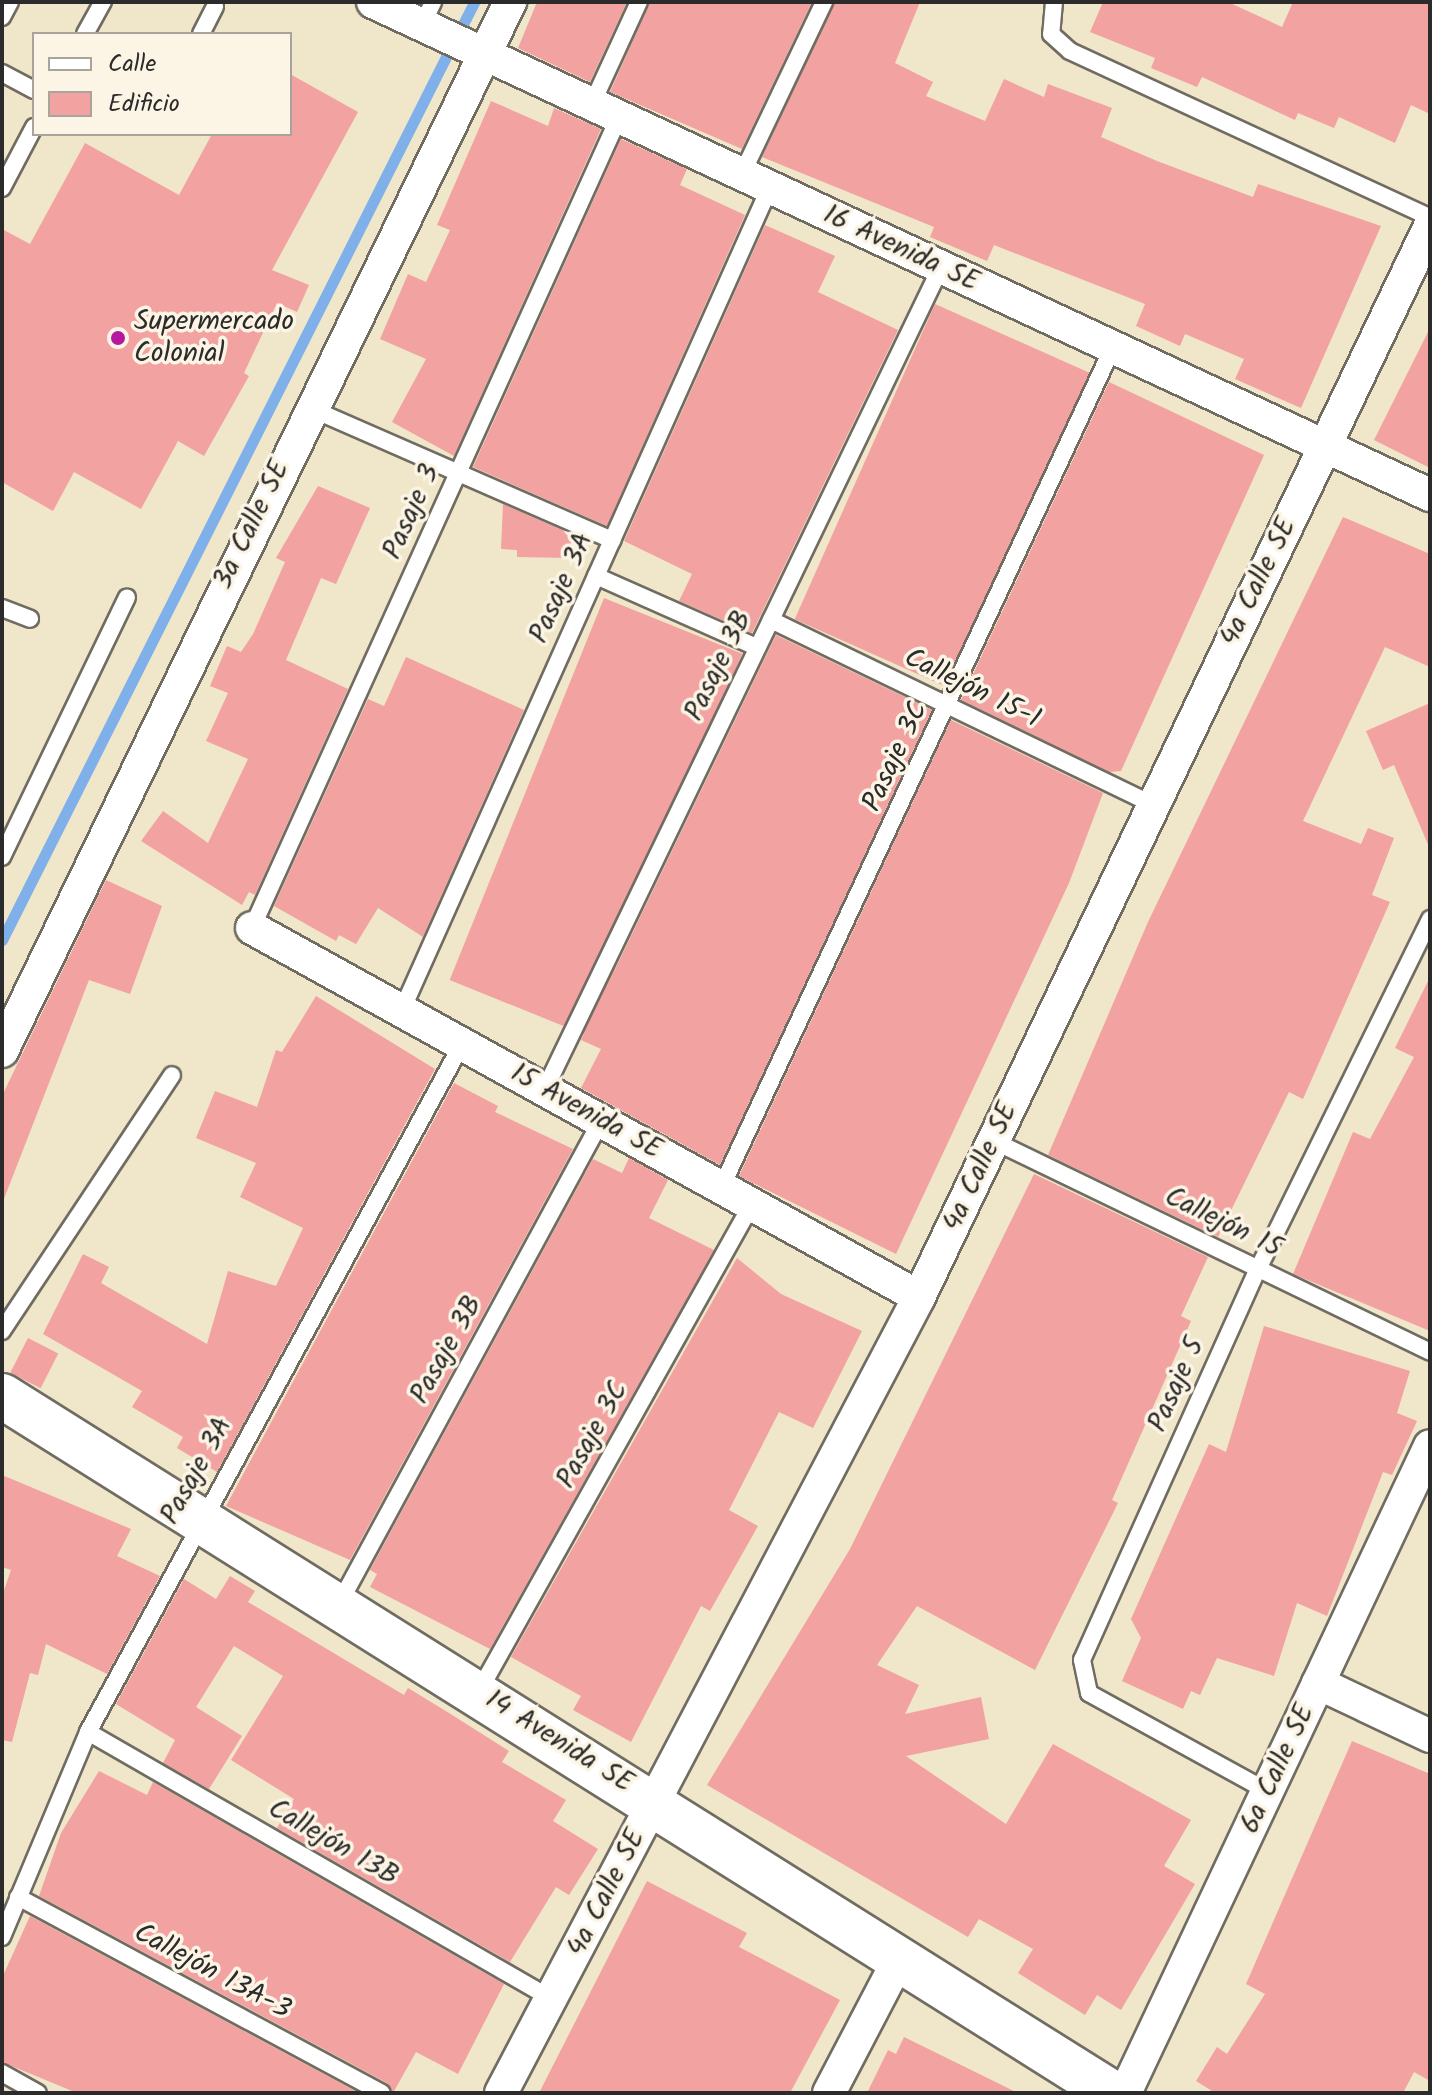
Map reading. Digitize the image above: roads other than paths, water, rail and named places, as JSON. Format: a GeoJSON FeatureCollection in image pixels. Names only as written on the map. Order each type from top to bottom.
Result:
{"type":"FeatureCollection","features":[{"type":"Feature","properties":{"kind":"street","name":"16 Avenida SE"},"geometry":{"type":"LineString","coordinates":[[373,2],[428,14],[485,54],[1430,495]]}},
{"type":"Feature","properties":{"kind":"street","name":"3a Calle SE"},"geometry":{"type":"LineString","coordinates":[[2,1051],[308,407],[510,2]]}},
{"type":"Feature","properties":{"kind":"street","name":"4a Calle SE"},"geometry":{"type":"LineString","coordinates":[[501,2093],[919,1297],[1151,804],[1430,226]]}},
{"type":"Feature","properties":{"kind":"street","name":"15 Avenida SE"},"geometry":{"type":"LineString","coordinates":[[252,928],[919,1297]]}},
{"type":"Feature","properties":{"kind":"street","name":"14 Avenida SE"},"geometry":{"type":"LineString","coordinates":[[2,1396],[479,1691],[898,1961],[1112,2093]]}},
{"type":"Feature","properties":{"kind":"street","name":"6a Calle SE"},"geometry":{"type":"LineString","coordinates":[[1125,2093],[1430,1446]]}},
{"type":"Feature","properties":{"kind":"street"},"geometry":{"type":"LineString","coordinates":[[1318,1683],[1430,1736]]}},
{"type":"Feature","properties":{"kind":"street"},"geometry":{"type":"LineString","coordinates":[[829,2093],[898,1961]]}},
{"type":"Feature","properties":{"kind":"lane"},"geometry":{"type":"LineString","coordinates":[[2,17],[10,2]]}},
{"type":"Feature","properties":{"kind":"lane"},"geometry":{"type":"LineString","coordinates":[[86,32],[103,2]]}},
{"type":"Feature","properties":{"kind":"lane","name":"Pasaje 3"},"geometry":{"type":"LineString","coordinates":[[252,928],[458,472],[605,111],[639,2]]}},
{"type":"Feature","properties":{"kind":"lane","name":"Pasaje 3A"},"geometry":{"type":"LineString","coordinates":[[402,1010],[612,540],[824,2]]}},
{"type":"Feature","properties":{"kind":"lane"},"geometry":{"type":"LineString","coordinates":[[1054,2],[1051,34],[1070,51],[1430,217]]}},
{"type":"Feature","properties":{"kind":"lane"},"geometry":{"type":"LineString","coordinates":[[202,32],[215,6]]}},
{"type":"Feature","properties":{"kind":"lane"},"geometry":{"type":"LineString","coordinates":[[2,73],[32,89]]}},
{"type":"Feature","properties":{"kind":"lane"},"geometry":{"type":"LineString","coordinates":[[2,188],[32,131]]}},
{"type":"Feature","properties":{"kind":"lane","name":"Pasaje 3B"},"geometry":{"type":"LineString","coordinates":[[545,1089],[941,267]]}},
{"type":"Feature","properties":{"kind":"lane","name":"Pasaje 3C"},"geometry":{"type":"LineString","coordinates":[[721,1188],[949,707],[1113,347]]}},
{"type":"Feature","properties":{"kind":"lane"},"geometry":{"type":"LineString","coordinates":[[308,407],[612,540]]}},
{"type":"Feature","properties":{"kind":"lane"},"geometry":{"type":"LineString","coordinates":[[596,576],[756,647]]}},
{"type":"Feature","properties":{"kind":"lane"},"geometry":{"type":"LineString","coordinates":[[2,857],[127,597]]}},
{"type":"Feature","properties":{"kind":"lane"},"geometry":{"type":"LineString","coordinates":[[2,608],[30,619]]}},
{"type":"Feature","properties":{"kind":"lane","name":"Callejón 15-1"},"geometry":{"type":"LineString","coordinates":[[771,620],[1151,804]]}},
{"type":"Feature","properties":{"kind":"lane","name":"Pasaje 5"},"geometry":{"type":"LineString","coordinates":[[1267,1791],[1089,1693],[1081,1680],[1082,1660],[1258,1269],[1430,919]]}},
{"type":"Feature","properties":{"kind":"lane","name":"Pasaje 3A"},"geometry":{"type":"LineString","coordinates":[[2,1937],[88,1732],[200,1519],[462,1044]]}},
{"type":"Feature","properties":{"kind":"lane"},"geometry":{"type":"LineString","coordinates":[[2,1331],[172,1075]]}},
{"type":"Feature","properties":{"kind":"lane","name":"Pasaje 3B"},"geometry":{"type":"LineString","coordinates":[[339,1604],[601,1121]]}},
{"type":"Feature","properties":{"kind":"lane","name":"Callejón 15"},"geometry":{"type":"LineString","coordinates":[[994,1141],[1430,1352]]}},
{"type":"Feature","properties":{"kind":"lane","name":"Pasaje 3C"},"geometry":{"type":"LineString","coordinates":[[479,1691],[752,1204]]}},
{"type":"Feature","properties":{"kind":"lane","name":"Callejón 13B"},"geometry":{"type":"LineString","coordinates":[[88,1732],[552,1999]]}},
{"type":"Feature","properties":{"kind":"lane","name":"Callejón 13A-3"},"geometry":{"type":"LineString","coordinates":[[18,1897],[382,2093]]}},
{"type":"Feature","properties":{"kind":"lane"},"geometry":{"type":"LineString","coordinates":[[2,2073],[38,2093]]}},
{"type":"Feature","properties":{"kind":"waterway"},"geometry":{"type":"LineString","coordinates":[[461,28],[474,2]]}},
{"type":"Feature","properties":{"kind":"waterway"},"geometry":{"type":"LineString","coordinates":[[2,940],[446,57]]}},
{"type":"Feature","properties":{"kind":"place","name":"Supermercado Colonial"},"geometry":{"type":"Point","coordinates":[118,338]}}]}
